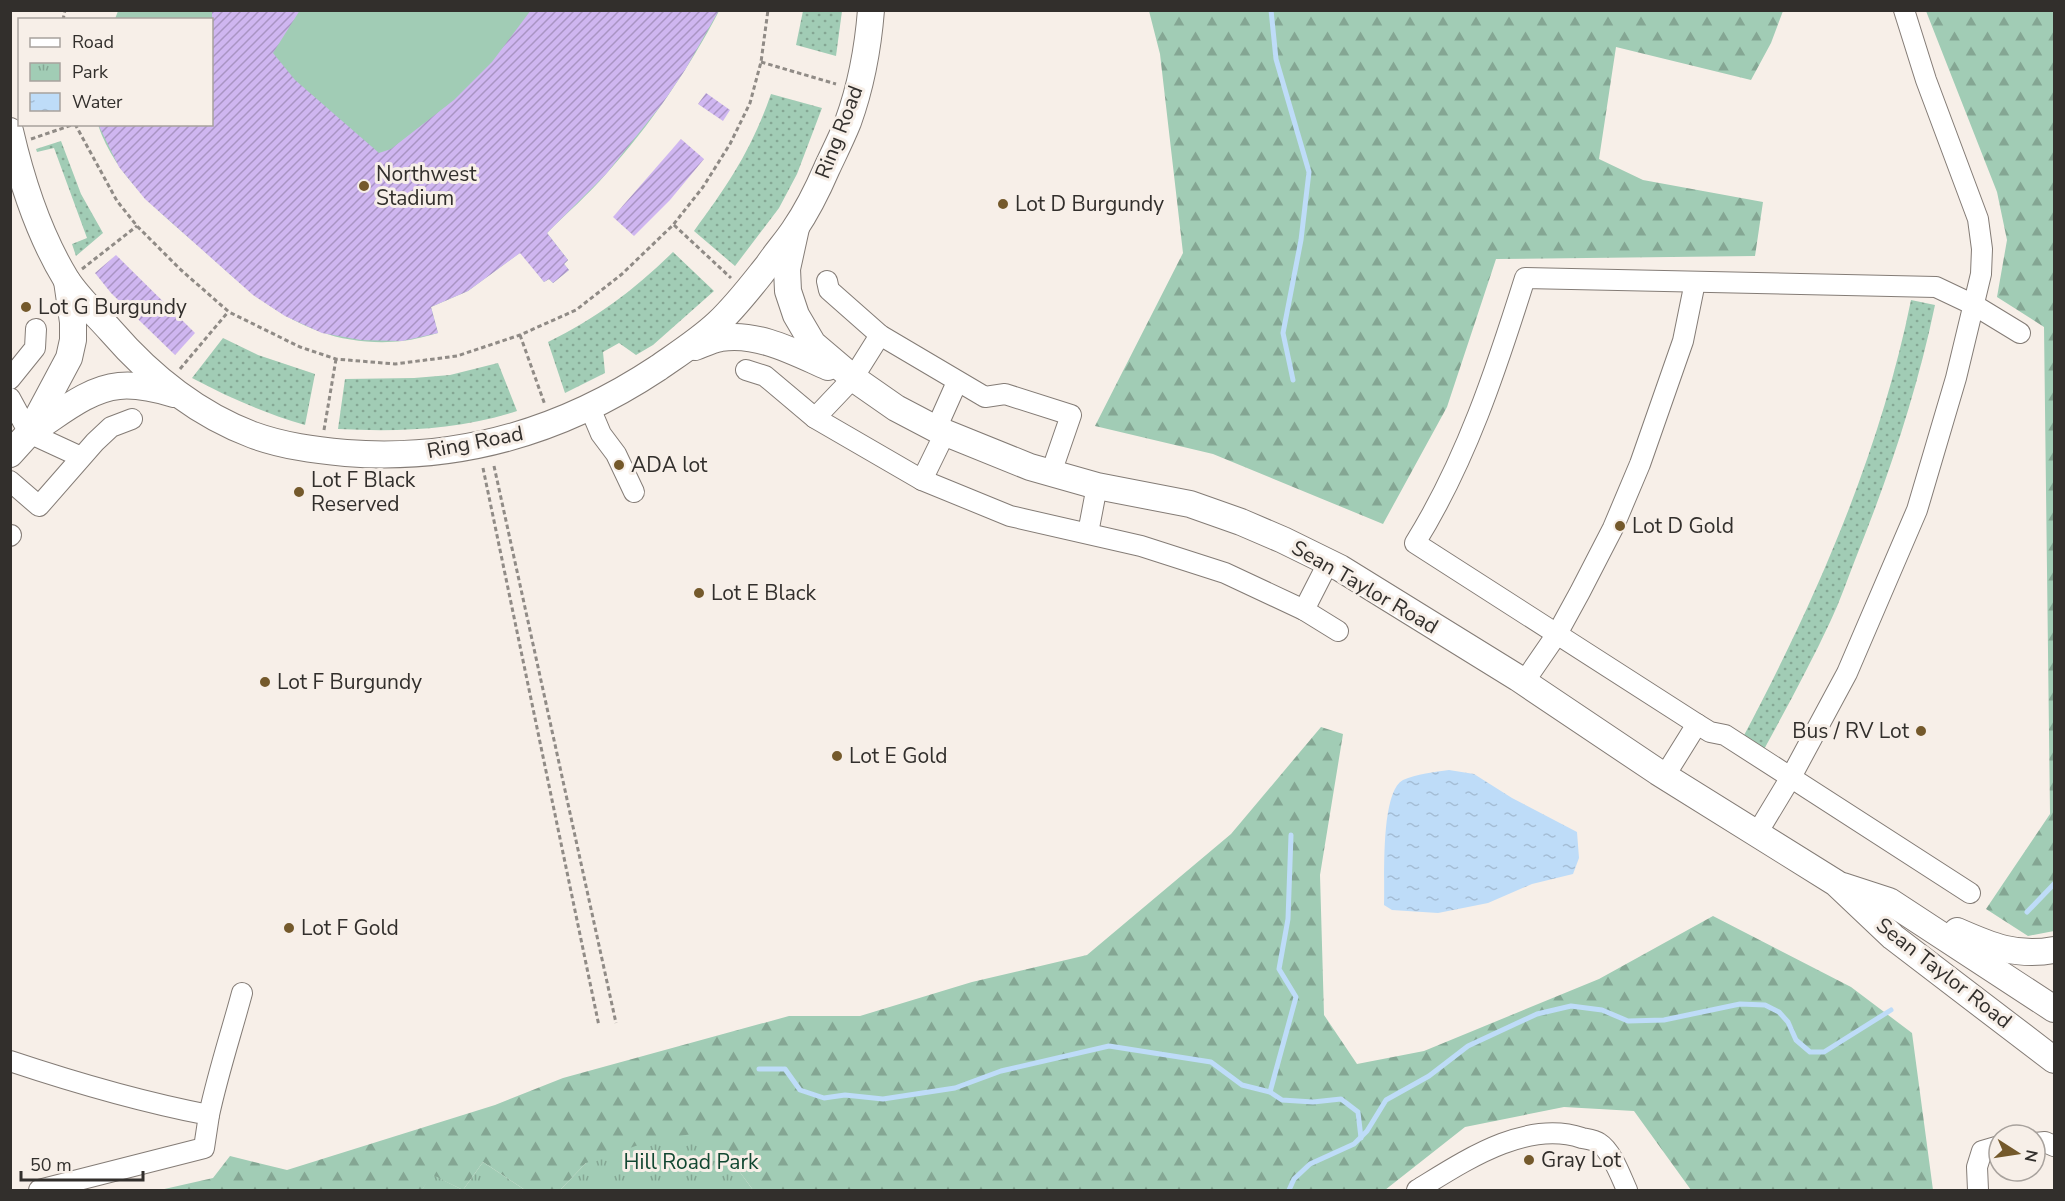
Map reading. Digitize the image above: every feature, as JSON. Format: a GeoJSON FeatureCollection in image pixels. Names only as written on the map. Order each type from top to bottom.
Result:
{"type":"FeatureCollection","features":[{"type":"Feature","properties":{"kind":"main road","name":"Ring Road"},"geometry":{"type":"LineString","coordinates":[[19,136],[24,188],[38,225],[73,277],[139,360],[168,387],[180,384],[217,418],[254,435],[313,450],[374,455],[443,452],[507,440],[590,408],[622,392],[680,353],[718,323],[747,292],[796,228],[820,184],[848,121],[868,44],[871,10]]}},
{"type":"Feature","properties":{"kind":"main road","name":"Sean Taylor Road"},"geometry":{"type":"LineString","coordinates":[[796,228],[787,270],[788,291],[796,315],[813,344],[853,378],[896,408],[941,431],[1030,467],[1097,486],[1190,504],[1251,526],[1328,563],[1524,682],[1664,777],[1836,884],[1893,937],[2055,1060]]}},
{"type":"Feature","properties":{"kind":"main road"},"geometry":{"type":"LineString","coordinates":[[10,454],[29,433],[69,358],[73,340],[73,277]]}},
{"type":"Feature","properties":{"kind":"main road","name":"Sean Taylor Road"},"geometry":{"type":"LineString","coordinates":[[680,353],[721,338],[742,337],[793,351],[853,378]]}},
{"type":"Feature","properties":{"kind":"main road"},"geometry":{"type":"LineString","coordinates":[[29,433],[99,391],[118,386],[152,388],[180,384]]}},
{"type":"Feature","properties":{"kind":"main road","name":"Sean Taylor Road"},"geometry":{"type":"LineString","coordinates":[[1836,884],[1889,901],[2055,1009]]}},
{"type":"Feature","properties":{"kind":"main road"},"geometry":{"type":"LineString","coordinates":[[1889,901],[1992,946],[2034,953],[2055,950]]}},
{"type":"Feature","properties":{"kind":"lane"},"geometry":{"type":"LineString","coordinates":[[1756,835],[1791,777],[1847,673],[1917,510],[1956,378],[1981,274],[1982,249],[1978,219],[1926,80],[1904,10]]}},
{"type":"Feature","properties":{"kind":"lane"},"geometry":{"type":"LineString","coordinates":[[1970,893],[1725,735],[1710,732],[1697,724],[1415,543],[1437,508],[1458,465],[1488,390],[1525,278],[1936,286],[1974,305],[2020,333]]}},
{"type":"Feature","properties":{"kind":"lane"},"geometry":{"type":"LineString","coordinates":[[827,281],[829,290],[880,335],[957,382],[985,397],[1005,394],[1071,414],[1051,473]]}},
{"type":"Feature","properties":{"kind":"lane"},"geometry":{"type":"LineString","coordinates":[[1524,682],[1557,634],[1612,528],[1640,464],[1683,341],[1695,282]]}},
{"type":"Feature","properties":{"kind":"lane"},"geometry":{"type":"LineString","coordinates":[[10,379],[35,348],[36,329]]}},
{"type":"Feature","properties":{"kind":"lane"},"geometry":{"type":"LineString","coordinates":[[815,418],[853,378],[880,335]]}},
{"type":"Feature","properties":{"kind":"lane"},"geometry":{"type":"LineString","coordinates":[[746,369],[765,376],[815,418],[922,480],[1010,516],[1151,549],[1225,573],[1304,610],[1338,631]]}},
{"type":"Feature","properties":{"kind":"lane"},"geometry":{"type":"LineString","coordinates":[[922,480],[957,382]]}},
{"type":"Feature","properties":{"kind":"lane"},"geometry":{"type":"LineString","coordinates":[[10,398],[29,433],[81,457]]}},
{"type":"Feature","properties":{"kind":"lane"},"geometry":{"type":"LineString","coordinates":[[590,408],[601,434],[616,454],[634,492]]}},
{"type":"Feature","properties":{"kind":"lane"},"geometry":{"type":"LineString","coordinates":[[10,481],[39,506],[81,457],[111,428],[132,419]]}},
{"type":"Feature","properties":{"kind":"lane"},"geometry":{"type":"LineString","coordinates":[[1088,533],[1097,486]]}},
{"type":"Feature","properties":{"kind":"lane"},"geometry":{"type":"LineString","coordinates":[[1304,610],[1328,563]]}},
{"type":"Feature","properties":{"kind":"lane"},"geometry":{"type":"LineString","coordinates":[[1664,777],[1697,724]]}},
{"type":"Feature","properties":{"kind":"lane"},"geometry":{"type":"LineString","coordinates":[[39,1191],[204,1148],[218,1072],[232,1033],[242,993]]}},
{"type":"Feature","properties":{"kind":"lane"},"geometry":{"type":"LineString","coordinates":[[10,1061],[97,1089],[166,1107],[209,1115]]}},
{"type":"Feature","properties":{"kind":"lane"},"geometry":{"type":"LineString","coordinates":[[1417,1191],[1474,1155],[1527,1136],[1569,1133],[1600,1143],[1613,1161],[1627,1191]]}},
{"type":"Feature","properties":{"kind":"lane"},"geometry":{"type":"LineString","coordinates":[[1978,1191],[1977,1167],[1982,1151],[1987,1150]]}},
{"type":"Feature","properties":{"kind":"path"},"geometry":{"type":"LineString","coordinates":[[76,126],[117,201],[137,226],[181,270],[229,312],[300,348],[336,359],[395,364],[457,356],[520,335],[576,310],[622,274],[673,225],[703,187],[730,144],[750,103],[761,62],[768,10]]}},
{"type":"Feature","properties":{"kind":"path"},"geometry":{"type":"LineString","coordinates":[[761,62],[836,84]]}},
{"type":"Feature","properties":{"kind":"path"},"geometry":{"type":"LineString","coordinates":[[19,136],[66,126]]}},
{"type":"Feature","properties":{"kind":"path"},"geometry":{"type":"LineString","coordinates":[[673,225],[732,279]]}},
{"type":"Feature","properties":{"kind":"path"},"geometry":{"type":"LineString","coordinates":[[73,277],[137,226]]}},
{"type":"Feature","properties":{"kind":"path"},"geometry":{"type":"LineString","coordinates":[[180,384],[229,312]]}},
{"type":"Feature","properties":{"kind":"path"},"geometry":{"type":"LineString","coordinates":[[520,335],[546,406]]}},
{"type":"Feature","properties":{"kind":"path"},"geometry":{"type":"LineString","coordinates":[[324,432],[336,359]]}},
{"type":"Feature","properties":{"kind":"path"},"geometry":{"type":"LineString","coordinates":[[494,466],[616,1023]]}},
{"type":"Feature","properties":{"kind":"path"},"geometry":{"type":"LineString","coordinates":[[483,468],[599,1026]]}},
{"type":"Feature","properties":{"kind":"green space","name":"Northwest Stadium"},"geometry":{"type":"Polygon","coordinates":[[[118,11],[719,11],[682,75],[638,137],[585,197],[547,233],[568,260],[564,264],[569,270],[553,283],[549,279],[544,282],[521,252],[468,291],[431,307],[438,333],[416,339],[382,342],[351,340],[330,335],[304,325],[272,307],[243,285],[171,222],[128,178],[116,162],[98,126],[213,126],[213,18],[115,18],[118,11]]]}},
{"type":"Feature","properties":{"kind":"green space"},"geometry":{"type":"Polygon","coordinates":[[[803,11],[842,11],[836,56],[796,45],[803,11]]]}},
{"type":"Feature","properties":{"kind":"green space"},"geometry":{"type":"Polygon","coordinates":[[[1149,11],[1783,11],[1771,43],[1751,80],[1616,47],[1599,159],[1643,180],[1763,202],[1755,256],[1496,259],[1447,407],[1383,524],[1213,454],[1095,426],[1183,253],[1160,54],[1149,11]]]}},
{"type":"Feature","properties":{"kind":"green space"},"geometry":{"type":"Polygon","coordinates":[[[1926,11],[2054,11],[2054,931],[2028,936],[1986,909],[2050,814],[2044,327],[1997,297],[2007,240],[1997,192],[1926,11]]]}},
{"type":"Feature","properties":{"kind":"green space"},"geometry":{"type":"Polygon","coordinates":[[[771,94],[822,108],[797,174],[779,208],[735,266],[694,231],[738,166],[756,132],[771,94]]]}},
{"type":"Feature","properties":{"kind":"green space"},"geometry":{"type":"Polygon","coordinates":[[[61,141],[81,194],[103,233],[76,256],[72,244],[87,238],[54,148],[37,152],[36,149],[61,141]]]}},
{"type":"Feature","properties":{"kind":"green space"},"geometry":{"type":"Polygon","coordinates":[[[673,252],[714,291],[653,345],[636,355],[619,343],[603,352],[605,373],[565,393],[548,342],[583,323],[614,302],[644,279],[673,252]]]}},
{"type":"Feature","properties":{"kind":"green space"},"geometry":{"type":"Polygon","coordinates":[[[1911,300],[1935,305],[1920,370],[1901,434],[1879,498],[1834,613],[1762,753],[1741,741],[1794,635],[1842,526],[1882,414],[1911,300]]]}},
{"type":"Feature","properties":{"kind":"green space"},"geometry":{"type":"Polygon","coordinates":[[[223,338],[258,355],[315,374],[305,425],[247,404],[192,378],[223,338]]]}},
{"type":"Feature","properties":{"kind":"green space"},"geometry":{"type":"Polygon","coordinates":[[[498,363],[517,411],[451,426],[383,430],[338,429],[345,379],[450,375],[498,363]]]}},
{"type":"Feature","properties":{"kind":"green space"},"geometry":{"type":"Polygon","coordinates":[[[1321,727],[1343,734],[1320,875],[1324,1015],[1357,1064],[1424,1051],[1599,979],[1713,916],[1851,987],[1912,1033],[1933,1190],[1691,1190],[1634,1111],[1564,1107],[1465,1127],[1385,1190],[753,1190],[731,1160],[586,1163],[560,1190],[525,1190],[483,1162],[463,1190],[432,1175],[422,1190],[160,1190],[213,1178],[230,1156],[287,1170],[495,1105],[563,1078],[789,1016],[860,1016],[972,982],[1087,955],[1231,834],[1321,727]]]}},
{"type":"Feature","properties":{"kind":"green space","name":"Hill Road Park"},"geometry":{"type":"Polygon","coordinates":[[[699,1133],[731,1160],[753,1190],[560,1190],[586,1163],[653,1140],[699,1133]]]}},
{"type":"Feature","properties":{"kind":"green space"},"geometry":{"type":"Polygon","coordinates":[[[483,1162],[525,1190],[463,1190],[483,1162]]]}},
{"type":"Feature","properties":{"kind":"green space"},"geometry":{"type":"Polygon","coordinates":[[[431,1174],[463,1190],[422,1190],[431,1174]]]}},
{"type":"Feature","properties":{"kind":"water"},"geometry":{"type":"Polygon","coordinates":[[[1449,770],[1474,774],[1512,798],[1577,832],[1579,858],[1573,874],[1532,884],[1488,903],[1438,913],[1392,910],[1384,905],[1387,818],[1390,801],[1396,788],[1408,778],[1449,770]]]}},
{"type":"Feature","properties":{"kind":"building","name":"Northwest Stadium"},"geometry":{"type":"Polygon","coordinates":[[[212,10],[300,10],[273,53],[295,80],[379,153],[391,149],[454,100],[492,62],[531,10],[719,10],[685,70],[662,104],[606,174],[547,233],[568,260],[564,264],[569,270],[553,283],[549,279],[544,282],[520,253],[468,291],[431,307],[438,333],[402,341],[361,340],[322,333],[285,316],[253,295],[145,199],[119,167],[99,126],[213,126],[212,10]]]}},
{"type":"Feature","properties":{"kind":"building"},"geometry":{"type":"Polygon","coordinates":[[[706,93],[730,110],[723,121],[698,104],[706,93]]]}},
{"type":"Feature","properties":{"kind":"building"},"geometry":{"type":"Polygon","coordinates":[[[681,139],[704,159],[670,200],[634,236],[613,217],[681,139]]]}},
{"type":"Feature","properties":{"kind":"building"},"geometry":{"type":"Polygon","coordinates":[[[116,255],[195,333],[175,355],[111,293],[95,273],[116,255]]]}},
{"type":"Feature","properties":{"kind":"waterway"},"geometry":{"type":"LineString","coordinates":[[1271,10],[1276,59],[1309,172],[1301,240],[1283,333],[1293,380]]}},
{"type":"Feature","properties":{"kind":"waterway"},"geometry":{"type":"LineString","coordinates":[[1291,835],[1288,919],[1279,969],[1296,997],[1270,1092],[1282,1100],[1313,1102],[1341,1099],[1358,1112],[1361,1138]]}},
{"type":"Feature","properties":{"kind":"waterway"},"geometry":{"type":"LineString","coordinates":[[2027,912],[2054,884]]}},
{"type":"Feature","properties":{"kind":"waterway"},"geometry":{"type":"LineString","coordinates":[[1289,1190],[1294,1179],[1310,1164],[1354,1144],[1367,1131],[1386,1100],[1429,1076],[1468,1046],[1537,1014],[1571,1006],[1602,1010],[1628,1021],[1664,1020],[1740,1004],[1765,1005],[1779,1012],[1788,1022],[1796,1040],[1810,1052],[1824,1052],[1891,1010]]}},
{"type":"Feature","properties":{"kind":"waterway"},"geometry":{"type":"LineString","coordinates":[[759,1069],[785,1069],[800,1090],[824,1098],[845,1095],[883,1099],[955,1088],[1001,1071],[1109,1046],[1211,1062],[1242,1085],[1270,1092]]}},
{"type":"Feature","properties":{"kind":"place","name":"Northwest Stadium"},"geometry":{"type":"Point","coordinates":[364,186]}},
{"type":"Feature","properties":{"kind":"place","name":"Lot D Burgundy"},"geometry":{"type":"Point","coordinates":[1003,204]}},
{"type":"Feature","properties":{"kind":"place","name":"Lot G Burgundy"},"geometry":{"type":"Point","coordinates":[26,307]}},
{"type":"Feature","properties":{"kind":"place","name":"ADA lot"},"geometry":{"type":"Point","coordinates":[619,465]}},
{"type":"Feature","properties":{"kind":"place","name":"Lot F Black Reserved"},"geometry":{"type":"Point","coordinates":[299,492]}},
{"type":"Feature","properties":{"kind":"place","name":"Lot D Gold"},"geometry":{"type":"Point","coordinates":[1620,526]}},
{"type":"Feature","properties":{"kind":"place","name":"Lot E Black"},"geometry":{"type":"Point","coordinates":[699,593]}},
{"type":"Feature","properties":{"kind":"place","name":"Lot F Burgundy"},"geometry":{"type":"Point","coordinates":[265,682]}},
{"type":"Feature","properties":{"kind":"place","name":"Bus / RV Lot"},"geometry":{"type":"Point","coordinates":[1921,731]}},
{"type":"Feature","properties":{"kind":"place","name":"Lot E Gold"},"geometry":{"type":"Point","coordinates":[837,756]}},
{"type":"Feature","properties":{"kind":"place","name":"Lot F Gold"},"geometry":{"type":"Point","coordinates":[289,928]}},
{"type":"Feature","properties":{"kind":"place","name":"Gray Lot"},"geometry":{"type":"Point","coordinates":[1529,1160]}}]}
